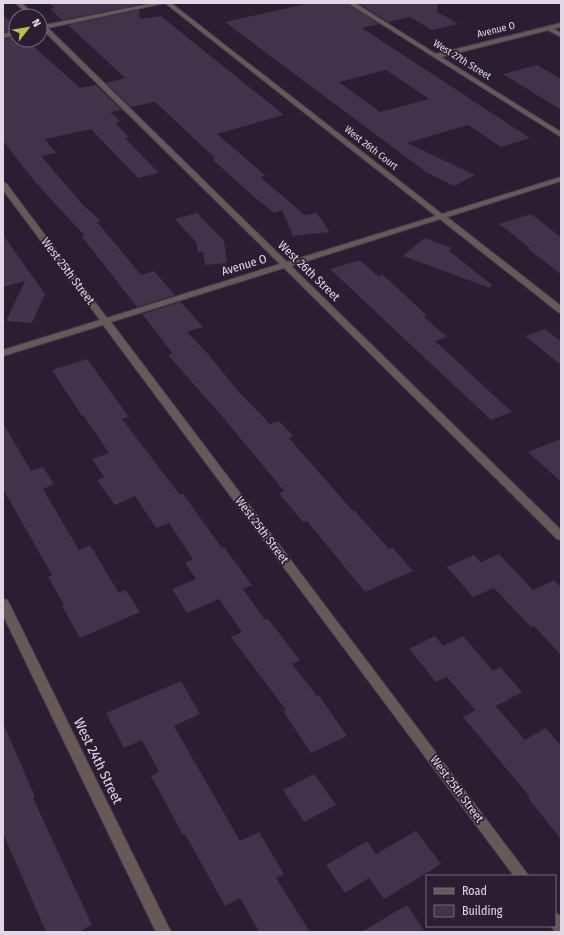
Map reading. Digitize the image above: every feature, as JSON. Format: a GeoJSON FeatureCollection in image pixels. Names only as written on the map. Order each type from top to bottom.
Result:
{"type":"FeatureCollection","features":[{"type":"Feature","properties":{"kind":"street"},"geometry":{"type":"LineString","coordinates":[[48,25],[162,3]]}},
{"type":"Feature","properties":{"kind":"street","name":"West 26th Court"},"geometry":{"type":"LineString","coordinates":[[168,3],[444,215],[561,301]]}},
{"type":"Feature","properties":{"kind":"street","name":"West 26th Court"},"geometry":{"type":"LineString","coordinates":[[176,3],[444,215],[561,310]]}},
{"type":"Feature","properties":{"kind":"street","name":"West 27th Street"},"geometry":{"type":"LineString","coordinates":[[352,3],[561,135]]}},
{"type":"Feature","properties":{"kind":"street","name":"Avenue O"},"geometry":{"type":"LineString","coordinates":[[436,56],[561,25]]}},
{"type":"Feature","properties":{"kind":"street"},"geometry":{"type":"LineString","coordinates":[[548,28],[561,35]]}},
{"type":"Feature","properties":{"kind":"street","name":"West 26th Street"},"geometry":{"type":"LineString","coordinates":[[48,33],[561,536]]}},
{"type":"Feature","properties":{"kind":"street","name":"Avenue O"},"geometry":{"type":"LineString","coordinates":[[3,353],[561,179]]}},
{"type":"Feature","properties":{"kind":"street","name":"West 25th Street"},"geometry":{"type":"LineString","coordinates":[[3,185],[521,875]]}},
{"type":"Feature","properties":{"kind":"street","name":"West 24th Street"},"geometry":{"type":"LineString","coordinates":[[3,604],[164,932]]}},
{"type":"Feature","properties":{"kind":"building"},"geometry":{"type":"Polygon","coordinates":[[[49,3],[138,3],[138,5],[62,20],[50,9],[55,8],[49,3]]]}},
{"type":"Feature","properties":{"kind":"building"},"geometry":{"type":"Polygon","coordinates":[[[310,3],[347,3],[379,24],[362,28],[530,138],[501,147],[468,125],[407,143],[475,175],[454,186],[426,172],[225,22],[310,3]],[[386,70],[339,82],[380,112],[429,99],[386,70]]]}},
{"type":"Feature","properties":{"kind":"building"},"geometry":{"type":"Polygon","coordinates":[[[358,3],[437,3],[438,11],[436,11],[458,24],[432,30],[410,17],[388,22],[358,3]]]}},
{"type":"Feature","properties":{"kind":"building"},"geometry":{"type":"Polygon","coordinates":[[[139,10],[140,19],[161,16],[284,115],[217,134],[266,176],[260,177],[305,215],[316,213],[322,219],[329,232],[293,236],[282,210],[274,213],[252,195],[213,160],[215,158],[155,102],[131,107],[106,83],[125,78],[68,25],[139,10]]]}},
{"type":"Feature","properties":{"kind":"building"},"geometry":{"type":"Polygon","coordinates":[[[3,15],[8,20],[8,31],[3,32],[3,15]]]}},
{"type":"Feature","properties":{"kind":"building"},"geometry":{"type":"Polygon","coordinates":[[[8,38],[8,48],[35,48],[80,88],[96,85],[122,110],[110,112],[120,121],[115,123],[129,137],[125,138],[159,173],[138,178],[91,129],[45,139],[56,153],[41,156],[84,206],[101,221],[97,222],[141,275],[154,271],[175,295],[137,307],[82,237],[85,236],[36,183],[3,141],[3,39],[8,38]]]}},
{"type":"Feature","properties":{"kind":"building"},"geometry":{"type":"Polygon","coordinates":[[[537,65],[561,79],[561,110],[503,74],[537,65]]]}},
{"type":"Feature","properties":{"kind":"building"},"geometry":{"type":"Polygon","coordinates":[[[197,213],[224,241],[227,263],[205,265],[203,252],[198,252],[196,242],[175,219],[197,213]]]}},
{"type":"Feature","properties":{"kind":"building"},"geometry":{"type":"Polygon","coordinates":[[[531,214],[561,237],[561,274],[528,249],[530,248],[499,224],[531,214]]]}},
{"type":"Feature","properties":{"kind":"building"},"geometry":{"type":"Polygon","coordinates":[[[3,235],[45,294],[32,323],[6,321],[25,281],[3,287],[3,235]]]}},
{"type":"Feature","properties":{"kind":"building"},"geometry":{"type":"Polygon","coordinates":[[[423,239],[452,248],[449,251],[492,285],[490,288],[403,256],[423,239]]]}},
{"type":"Feature","properties":{"kind":"building"},"geometry":{"type":"Polygon","coordinates":[[[361,261],[379,277],[382,274],[421,310],[427,316],[424,317],[447,337],[435,341],[512,412],[491,420],[330,269],[361,261]]]}},
{"type":"Feature","properties":{"kind":"building"},"geometry":{"type":"Polygon","coordinates":[[[181,302],[203,327],[187,332],[208,354],[239,392],[270,424],[279,421],[293,436],[289,438],[353,511],[354,510],[389,549],[392,547],[413,571],[365,592],[307,521],[303,522],[279,493],[284,491],[221,415],[168,355],[173,354],[142,314],[181,302]]]}},
{"type":"Feature","properties":{"kind":"building"},"geometry":{"type":"Polygon","coordinates":[[[545,329],[561,341],[561,365],[525,336],[545,329]]]}},
{"type":"Feature","properties":{"kind":"building"},"geometry":{"type":"Polygon","coordinates":[[[87,359],[129,417],[122,419],[180,495],[183,494],[222,548],[224,547],[252,585],[243,589],[265,620],[268,619],[300,660],[292,664],[317,696],[319,695],[347,736],[311,753],[283,711],[286,710],[231,637],[242,632],[219,599],[187,613],[172,589],[196,579],[185,563],[193,559],[169,523],[156,528],[135,496],[115,505],[97,480],[104,477],[92,459],[109,453],[83,415],[82,416],[52,370],[87,359]]]}},
{"type":"Feature","properties":{"kind":"building"},"geometry":{"type":"Polygon","coordinates":[[[3,423],[31,471],[43,467],[54,484],[43,489],[79,550],[90,545],[119,593],[126,590],[140,612],[80,638],[48,577],[52,575],[3,489],[3,423]]]}},
{"type":"Feature","properties":{"kind":"building"},"geometry":{"type":"Polygon","coordinates":[[[561,439],[561,482],[528,452],[561,439]]]}},
{"type":"Feature","properties":{"kind":"building"},"geometry":{"type":"Polygon","coordinates":[[[499,554],[533,590],[554,580],[561,587],[561,655],[534,626],[531,627],[494,588],[473,597],[447,567],[474,555],[481,562],[499,554]]]}},
{"type":"Feature","properties":{"kind":"building"},"geometry":{"type":"Polygon","coordinates":[[[435,636],[443,646],[463,636],[493,671],[500,667],[522,692],[496,706],[525,740],[546,728],[561,746],[561,839],[528,798],[530,797],[463,717],[475,710],[447,677],[436,682],[409,649],[435,636]]]}},
{"type":"Feature","properties":{"kind":"building"},"geometry":{"type":"Polygon","coordinates":[[[181,681],[200,714],[174,726],[240,841],[259,832],[284,874],[276,878],[310,932],[259,932],[240,898],[225,906],[185,834],[183,835],[151,776],[159,772],[142,740],[124,748],[106,713],[181,681]]]}},
{"type":"Feature","properties":{"kind":"building"},"geometry":{"type":"Polygon","coordinates":[[[3,723],[35,797],[33,798],[92,925],[79,932],[46,932],[3,833],[3,723]]]}},
{"type":"Feature","properties":{"kind":"building"},"geometry":{"type":"Polygon","coordinates":[[[314,774],[336,805],[304,822],[283,790],[314,774]]]}},
{"type":"Feature","properties":{"kind":"building"},"geometry":{"type":"Polygon","coordinates":[[[416,831],[441,864],[384,899],[369,878],[345,893],[326,865],[367,841],[376,854],[416,831]]]}},
{"type":"Feature","properties":{"kind":"building"},"geometry":{"type":"Polygon","coordinates":[[[407,905],[425,932],[361,932],[407,905]]]}}]}
